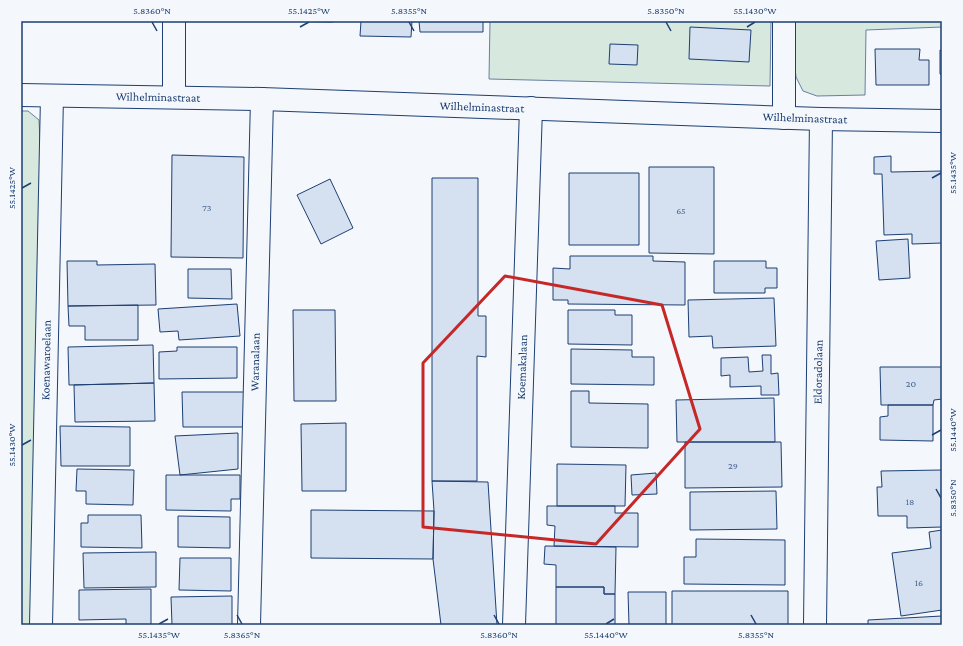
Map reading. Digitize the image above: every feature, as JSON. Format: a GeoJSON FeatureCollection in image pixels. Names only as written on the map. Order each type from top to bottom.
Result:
{"type":"FeatureCollection","features":[{"type":"Feature","properties":{"kind":"street"},"geometry":{"type":"LineString","coordinates":[[174,21],[174,97]]}},
{"type":"Feature","properties":{"kind":"street"},"geometry":{"type":"LineString","coordinates":[[784,21],[784,118]]}},
{"type":"Feature","properties":{"kind":"street","name":"Wilhelminastraat"},"geometry":{"type":"LineString","coordinates":[[21,95],[262,99],[784,118],[942,121]]}},
{"type":"Feature","properties":{"kind":"street","name":"Koenawaroelaan"},"geometry":{"type":"LineString","coordinates":[[41,625],[52,96]]}},
{"type":"Feature","properties":{"kind":"street","name":"Waranalaan"},"geometry":{"type":"LineString","coordinates":[[248,625],[262,99]]}},
{"type":"Feature","properties":{"kind":"street","name":"Koemakalaan"},"geometry":{"type":"LineString","coordinates":[[514,625],[531,108]]}},
{"type":"Feature","properties":{"kind":"street","name":"Eldoradolaan"},"geometry":{"type":"LineString","coordinates":[[815,625],[821,119]]}},
{"type":"Feature","properties":{"kind":"highlighted area"},"geometry":{"type":"Polygon","coordinates":[[[505,276],[662,305],[700,429],[596,544],[423,527],[423,363],[505,276]]]}},
{"type":"Feature","properties":{"kind":"shaded area"},"geometry":{"type":"Polygon","coordinates":[[[490,21],[771,21],[770,86],[489,79],[490,21]]]}},
{"type":"Feature","properties":{"kind":"shaded area"},"geometry":{"type":"Polygon","coordinates":[[[795,21],[942,21],[942,27],[866,30],[865,95],[817,96],[803,91],[796,77],[794,60],[795,21]]]}},
{"type":"Feature","properties":{"kind":"shaded area"},"geometry":{"type":"Polygon","coordinates":[[[21,111],[28,111],[39,120],[41,163],[31,625],[21,625],[21,111]]]}},
{"type":"Feature","properties":{"kind":"building"},"geometry":{"type":"Polygon","coordinates":[[[271,21],[333,21],[333,22],[271,21]]]}},
{"type":"Feature","properties":{"kind":"building"},"geometry":{"type":"Polygon","coordinates":[[[361,21],[412,21],[411,37],[360,36],[361,21]]]}},
{"type":"Feature","properties":{"kind":"building"},"geometry":{"type":"Polygon","coordinates":[[[419,21],[483,21],[483,32],[420,32],[419,21]]]}},
{"type":"Feature","properties":{"kind":"building"},"geometry":{"type":"Polygon","coordinates":[[[690,27],[751,30],[749,62],[689,59],[690,27]]]}},
{"type":"Feature","properties":{"kind":"building"},"geometry":{"type":"Polygon","coordinates":[[[610,44],[638,45],[637,65],[609,64],[610,44]]]}},
{"type":"Feature","properties":{"kind":"building"},"geometry":{"type":"Polygon","coordinates":[[[875,49],[920,49],[919,60],[929,60],[929,85],[876,85],[875,49]]]}},
{"type":"Feature","properties":{"kind":"building"},"geometry":{"type":"Polygon","coordinates":[[[940,50],[942,50],[942,75],[940,74],[940,50]]]}},
{"type":"Feature","properties":{"kind":"building"},"geometry":{"type":"Polygon","coordinates":[[[172,155],[244,157],[243,258],[171,257],[172,155]]]}},
{"type":"Feature","properties":{"kind":"building"},"geometry":{"type":"Polygon","coordinates":[[[891,156],[891,172],[942,171],[942,243],[912,244],[912,234],[884,235],[882,174],[874,174],[874,157],[891,156]]]}},
{"type":"Feature","properties":{"kind":"building"},"geometry":{"type":"Polygon","coordinates":[[[649,167],[714,167],[714,254],[649,253],[649,167]]]}},
{"type":"Feature","properties":{"kind":"building"},"geometry":{"type":"Polygon","coordinates":[[[569,173],[639,173],[639,245],[569,245],[569,173]]]}},
{"type":"Feature","properties":{"kind":"building"},"geometry":{"type":"Polygon","coordinates":[[[432,178],[478,178],[478,316],[486,316],[486,357],[477,356],[477,481],[432,481],[432,178]]]}},
{"type":"Feature","properties":{"kind":"building"},"geometry":{"type":"Polygon","coordinates":[[[330,179],[353,228],[321,244],[297,195],[330,179]]]}},
{"type":"Feature","properties":{"kind":"building"},"geometry":{"type":"Polygon","coordinates":[[[908,239],[910,278],[879,280],[876,241],[908,239]]]}},
{"type":"Feature","properties":{"kind":"building"},"geometry":{"type":"Polygon","coordinates":[[[570,256],[653,256],[653,261],[685,262],[685,305],[568,304],[568,300],[553,300],[553,268],[570,269],[570,256]]]}},
{"type":"Feature","properties":{"kind":"building"},"geometry":{"type":"Polygon","coordinates":[[[67,261],[97,261],[97,265],[155,264],[156,305],[68,306],[67,261]]]}},
{"type":"Feature","properties":{"kind":"building"},"geometry":{"type":"Polygon","coordinates":[[[714,261],[766,261],[766,268],[777,268],[777,288],[765,288],[765,293],[714,293],[714,261]]]}},
{"type":"Feature","properties":{"kind":"building"},"geometry":{"type":"Polygon","coordinates":[[[188,269],[231,269],[232,299],[188,298],[188,269]]]}},
{"type":"Feature","properties":{"kind":"building"},"geometry":{"type":"Polygon","coordinates":[[[774,298],[776,346],[713,348],[712,336],[689,337],[688,300],[774,298]]]}},
{"type":"Feature","properties":{"kind":"building"},"geometry":{"type":"Polygon","coordinates":[[[237,304],[240,336],[179,340],[178,331],[160,332],[158,309],[237,304]]]}},
{"type":"Feature","properties":{"kind":"building"},"geometry":{"type":"Polygon","coordinates":[[[138,305],[138,340],[85,340],[85,326],[69,326],[68,306],[138,305]]]}},
{"type":"Feature","properties":{"kind":"building"},"geometry":{"type":"Polygon","coordinates":[[[293,310],[335,310],[336,401],[294,401],[293,310]]]}},
{"type":"Feature","properties":{"kind":"building"},"geometry":{"type":"Polygon","coordinates":[[[568,310],[615,310],[615,315],[632,315],[632,345],[568,344],[568,310]]]}},
{"type":"Feature","properties":{"kind":"building"},"geometry":{"type":"Polygon","coordinates":[[[153,345],[154,383],[69,385],[68,347],[153,345]]]}},
{"type":"Feature","properties":{"kind":"building"},"geometry":{"type":"Polygon","coordinates":[[[177,347],[237,347],[237,378],[159,379],[159,352],[177,351],[177,347]]]}},
{"type":"Feature","properties":{"kind":"building"},"geometry":{"type":"Polygon","coordinates":[[[571,349],[632,350],[632,357],[654,357],[654,385],[571,384],[571,349]]]}},
{"type":"Feature","properties":{"kind":"building"},"geometry":{"type":"Polygon","coordinates":[[[762,355],[771,355],[771,374],[778,373],[779,395],[761,395],[761,386],[730,387],[730,375],[721,376],[721,358],[748,357],[749,372],[763,371],[762,355]]]}},
{"type":"Feature","properties":{"kind":"building"},"geometry":{"type":"Polygon","coordinates":[[[880,367],[942,367],[942,399],[934,400],[933,405],[881,405],[880,367]]]}},
{"type":"Feature","properties":{"kind":"building"},"geometry":{"type":"Polygon","coordinates":[[[154,383],[155,421],[75,422],[74,385],[154,383]]]}},
{"type":"Feature","properties":{"kind":"building"},"geometry":{"type":"Polygon","coordinates":[[[571,391],[589,391],[589,403],[648,404],[648,448],[571,447],[571,391]]]}},
{"type":"Feature","properties":{"kind":"building"},"geometry":{"type":"Polygon","coordinates":[[[182,392],[247,392],[247,427],[183,427],[182,392]]]}},
{"type":"Feature","properties":{"kind":"building"},"geometry":{"type":"Polygon","coordinates":[[[774,398],[775,442],[677,442],[676,400],[774,398]]]}},
{"type":"Feature","properties":{"kind":"building"},"geometry":{"type":"Polygon","coordinates":[[[888,405],[933,405],[933,441],[880,440],[880,417],[888,416],[888,405]]]}},
{"type":"Feature","properties":{"kind":"building"},"geometry":{"type":"Polygon","coordinates":[[[346,423],[346,491],[302,491],[301,424],[346,423]]]}},
{"type":"Feature","properties":{"kind":"building"},"geometry":{"type":"Polygon","coordinates":[[[60,426],[130,427],[130,466],[61,466],[60,426]]]}},
{"type":"Feature","properties":{"kind":"building"},"geometry":{"type":"Polygon","coordinates":[[[238,433],[238,469],[180,475],[175,436],[238,433]]]}},
{"type":"Feature","properties":{"kind":"building"},"geometry":{"type":"Polygon","coordinates":[[[685,442],[781,442],[782,487],[685,488],[685,442]]]}},
{"type":"Feature","properties":{"kind":"building"},"geometry":{"type":"Polygon","coordinates":[[[557,464],[626,465],[625,506],[557,506],[557,464]]]}},
{"type":"Feature","properties":{"kind":"building"},"geometry":{"type":"Polygon","coordinates":[[[77,469],[134,470],[133,505],[86,504],[86,491],[76,491],[77,469]]]}},
{"type":"Feature","properties":{"kind":"building"},"geometry":{"type":"Polygon","coordinates":[[[942,470],[942,527],[907,528],[907,516],[878,516],[877,487],[882,487],[881,471],[942,470]]]}},
{"type":"Feature","properties":{"kind":"building"},"geometry":{"type":"Polygon","coordinates":[[[656,473],[657,494],[632,495],[631,475],[656,473]]]}},
{"type":"Feature","properties":{"kind":"building"},"geometry":{"type":"Polygon","coordinates":[[[166,475],[240,475],[240,499],[231,499],[231,511],[166,510],[166,475]]]}},
{"type":"Feature","properties":{"kind":"building"},"geometry":{"type":"Polygon","coordinates":[[[432,481],[488,482],[497,625],[441,625],[433,559],[434,511],[432,481]]]}},
{"type":"Feature","properties":{"kind":"building"},"geometry":{"type":"Polygon","coordinates":[[[776,491],[777,529],[690,530],[690,492],[776,491]]]}},
{"type":"Feature","properties":{"kind":"building"},"geometry":{"type":"Polygon","coordinates":[[[547,506],[615,506],[615,513],[638,513],[638,547],[554,546],[555,526],[547,525],[547,506]]]}},
{"type":"Feature","properties":{"kind":"building"},"geometry":{"type":"Polygon","coordinates":[[[311,510],[434,511],[433,559],[311,558],[311,510]]]}},
{"type":"Feature","properties":{"kind":"building"},"geometry":{"type":"Polygon","coordinates":[[[88,515],[141,515],[142,548],[81,547],[81,523],[88,523],[88,515]]]}},
{"type":"Feature","properties":{"kind":"building"},"geometry":{"type":"Polygon","coordinates":[[[178,516],[230,517],[230,548],[178,547],[178,516]]]}},
{"type":"Feature","properties":{"kind":"building"},"geometry":{"type":"Polygon","coordinates":[[[942,530],[942,610],[901,616],[892,553],[931,548],[929,532],[942,530]]]}},
{"type":"Feature","properties":{"kind":"building"},"geometry":{"type":"Polygon","coordinates":[[[696,539],[785,540],[785,585],[684,584],[684,557],[696,557],[696,539]]]}},
{"type":"Feature","properties":{"kind":"building"},"geometry":{"type":"Polygon","coordinates":[[[545,546],[616,547],[615,594],[604,594],[604,587],[556,587],[556,565],[544,564],[545,546]]]}},
{"type":"Feature","properties":{"kind":"building"},"geometry":{"type":"Polygon","coordinates":[[[156,552],[156,587],[84,588],[83,553],[156,552]]]}},
{"type":"Feature","properties":{"kind":"building"},"geometry":{"type":"Polygon","coordinates":[[[180,558],[231,558],[231,591],[179,590],[180,558]]]}},
{"type":"Feature","properties":{"kind":"building"},"geometry":{"type":"Polygon","coordinates":[[[556,587],[604,587],[604,594],[615,594],[615,625],[556,625],[556,587]]]}},
{"type":"Feature","properties":{"kind":"building"},"geometry":{"type":"Polygon","coordinates":[[[151,589],[151,625],[126,625],[126,619],[79,620],[79,590],[151,589]]]}},
{"type":"Feature","properties":{"kind":"building"},"geometry":{"type":"Polygon","coordinates":[[[672,591],[788,591],[788,625],[672,625],[672,591]]]}},
{"type":"Feature","properties":{"kind":"building"},"geometry":{"type":"Polygon","coordinates":[[[628,592],[666,592],[666,625],[629,625],[628,592]]]}},
{"type":"Feature","properties":{"kind":"building"},"geometry":{"type":"Polygon","coordinates":[[[232,596],[232,625],[172,625],[171,597],[232,596]]]}},
{"type":"Feature","properties":{"kind":"building"},"geometry":{"type":"Polygon","coordinates":[[[942,616],[942,625],[868,625],[868,620],[942,616]]]}}]}
